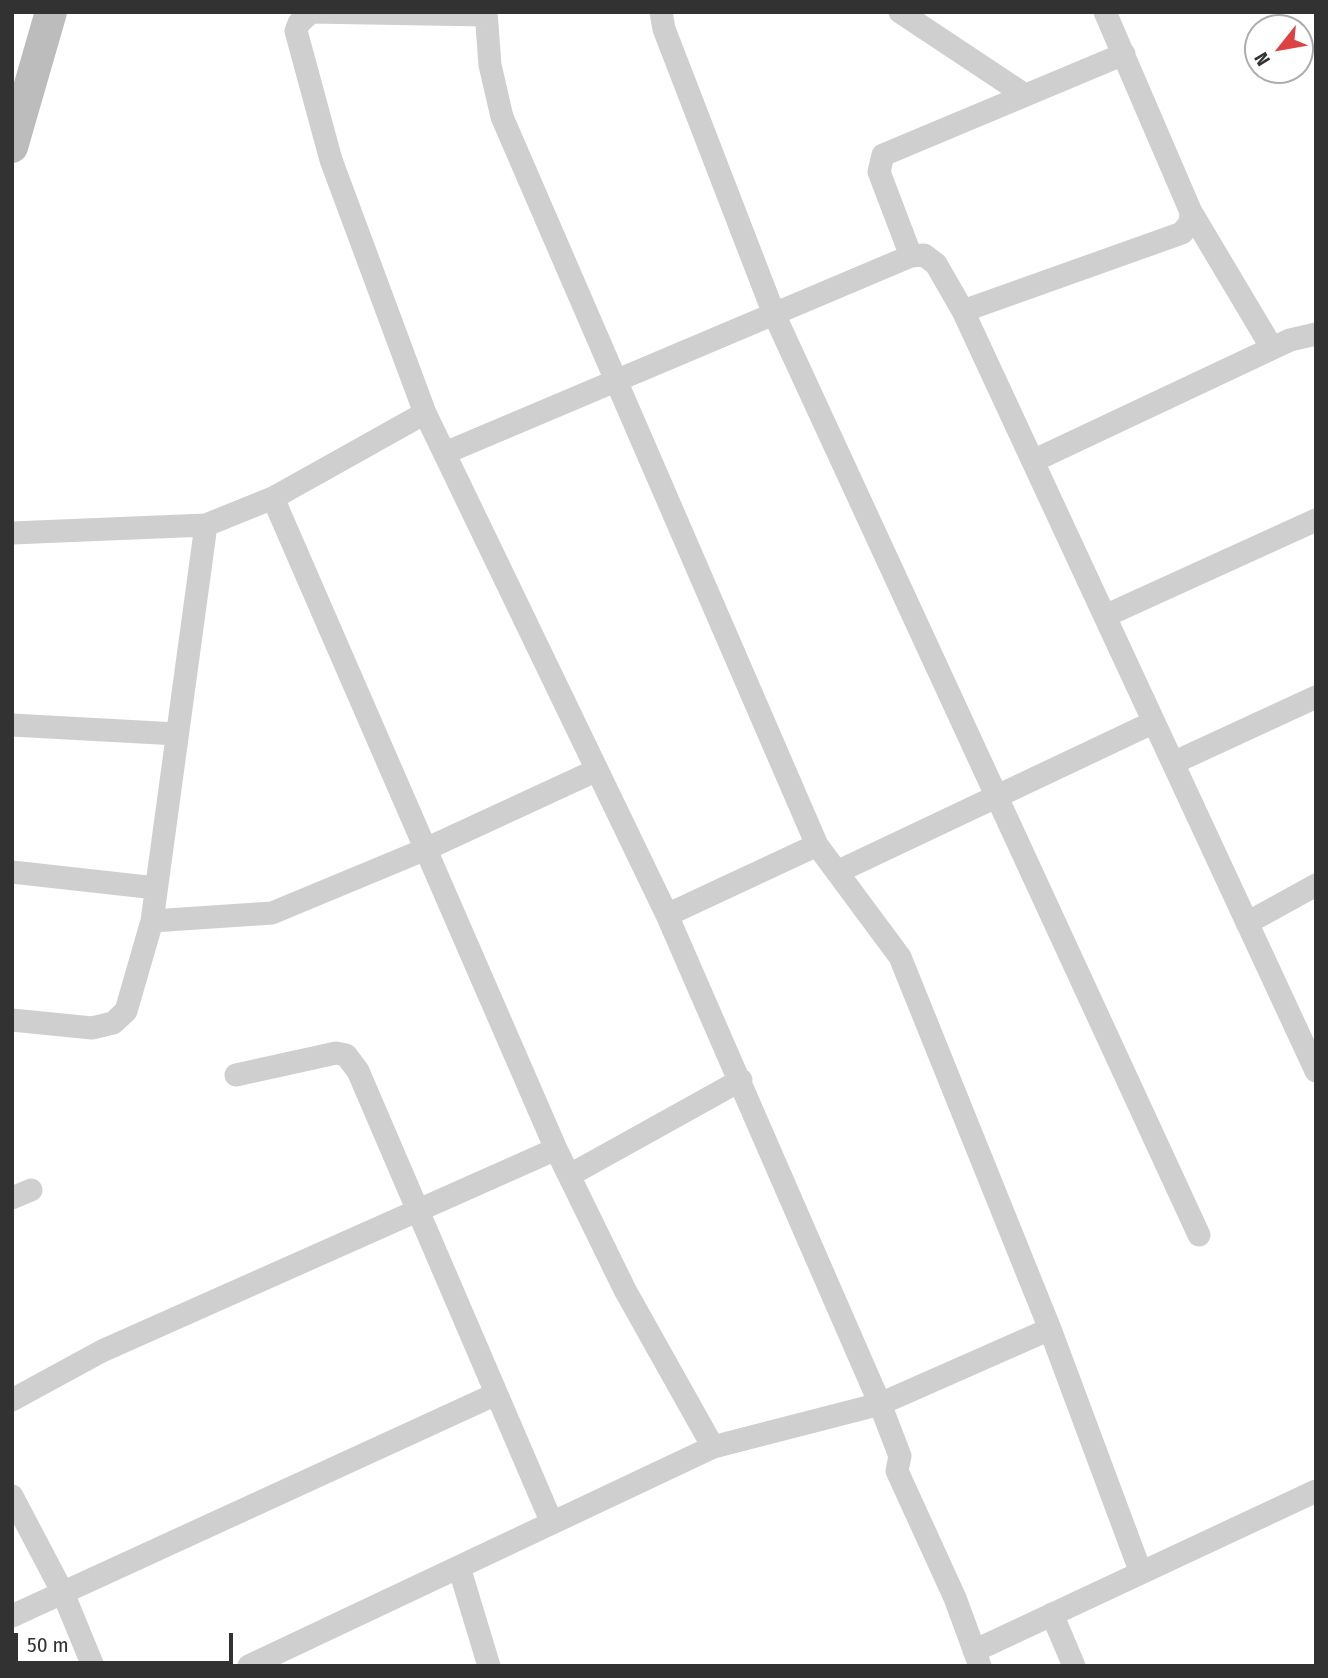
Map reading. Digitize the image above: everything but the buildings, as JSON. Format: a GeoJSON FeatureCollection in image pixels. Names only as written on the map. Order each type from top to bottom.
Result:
{"type":"FeatureCollection","features":[{"type":"Feature","properties":{"kind":"main road"},"geometry":{"type":"LineString","coordinates":[[15,130],[51,12]]}},
{"type":"Feature","properties":{"kind":"street"},"geometry":{"type":"LineString","coordinates":[[1141,1573],[1050,1329],[900,957],[817,845],[502,117],[490,65],[486,14],[311,12],[299,23],[296,32],[331,160],[425,413],[667,915],[880,1404],[900,1456],[897,1471],[955,1598],[977,1658],[1052,1614],[1141,1573],[1316,1491]]}},
{"type":"Feature","properties":{"kind":"street"},"geometry":{"type":"LineString","coordinates":[[661,12],[664,29],[774,314],[1199,1235]]}},
{"type":"Feature","properties":{"kind":"street"},"geometry":{"type":"LineString","coordinates":[[900,12],[919,18],[1025,95]]}},
{"type":"Feature","properties":{"kind":"street"},"geometry":{"type":"LineString","coordinates":[[1105,12],[1191,212],[1272,348]]}},
{"type":"Feature","properties":{"kind":"street"},"geometry":{"type":"LineString","coordinates":[[911,256],[879,172],[883,155],[1124,54]]}},
{"type":"Feature","properties":{"kind":"street"},"geometry":{"type":"LineString","coordinates":[[963,311],[1182,233],[1190,223],[1191,212]]}},
{"type":"Feature","properties":{"kind":"street"},"geometry":{"type":"LineString","coordinates":[[445,453],[911,256],[924,255],[936,264],[963,311],[1315,1067]]}},
{"type":"Feature","properties":{"kind":"street"},"geometry":{"type":"LineString","coordinates":[[1033,461],[1272,348],[1290,340],[1316,334]]}},
{"type":"Feature","properties":{"kind":"street"},"geometry":{"type":"LineString","coordinates":[[12,533],[206,525],[273,498],[425,413]]}},
{"type":"Feature","properties":{"kind":"street"},"geometry":{"type":"LineString","coordinates":[[273,498],[556,1149],[625,1290],[713,1447]]}},
{"type":"Feature","properties":{"kind":"street"},"geometry":{"type":"LineString","coordinates":[[1105,616],[1316,520]]}},
{"type":"Feature","properties":{"kind":"street"},"geometry":{"type":"LineString","coordinates":[[12,1020],[92,1028],[113,1023],[126,1011],[152,920],[206,525]]}},
{"type":"Feature","properties":{"kind":"street"},"geometry":{"type":"LineString","coordinates":[[1173,763],[1316,697]]}},
{"type":"Feature","properties":{"kind":"street"},"geometry":{"type":"LineString","coordinates":[[837,872],[1154,722]]}},
{"type":"Feature","properties":{"kind":"street"},"geometry":{"type":"LineString","coordinates":[[12,725],[177,734]]}},
{"type":"Feature","properties":{"kind":"street"},"geometry":{"type":"LineString","coordinates":[[152,920],[272,913],[426,849],[597,770]]}},
{"type":"Feature","properties":{"kind":"street"},"geometry":{"type":"LineString","coordinates":[[667,915],[817,845]]}},
{"type":"Feature","properties":{"kind":"street"},"geometry":{"type":"LineString","coordinates":[[12,872],[156,888]]}},
{"type":"Feature","properties":{"kind":"street"},"geometry":{"type":"LineString","coordinates":[[1247,923],[1316,884]]}},
{"type":"Feature","properties":{"kind":"street"},"geometry":{"type":"LineString","coordinates":[[236,1075],[335,1053],[346,1055],[358,1072],[552,1523]]}},
{"type":"Feature","properties":{"kind":"street"},"geometry":{"type":"LineString","coordinates":[[570,1175],[740,1080]]}},
{"type":"Feature","properties":{"kind":"street"},"geometry":{"type":"LineString","coordinates":[[12,1400],[102,1351],[556,1149]]}},
{"type":"Feature","properties":{"kind":"street"},"geometry":{"type":"LineString","coordinates":[[249,1666],[288,1657],[459,1567],[713,1447],[880,1404],[1050,1329]]}},
{"type":"Feature","properties":{"kind":"street"},"geometry":{"type":"LineString","coordinates":[[12,1616],[496,1394]]}},
{"type":"Feature","properties":{"kind":"street"},"geometry":{"type":"LineString","coordinates":[[12,1496],[63,1593],[93,1666]]}},
{"type":"Feature","properties":{"kind":"street"},"geometry":{"type":"LineString","coordinates":[[459,1567],[489,1666]]}},
{"type":"Feature","properties":{"kind":"street"},"geometry":{"type":"LineString","coordinates":[[1052,1614],[1074,1666]]}}]}
